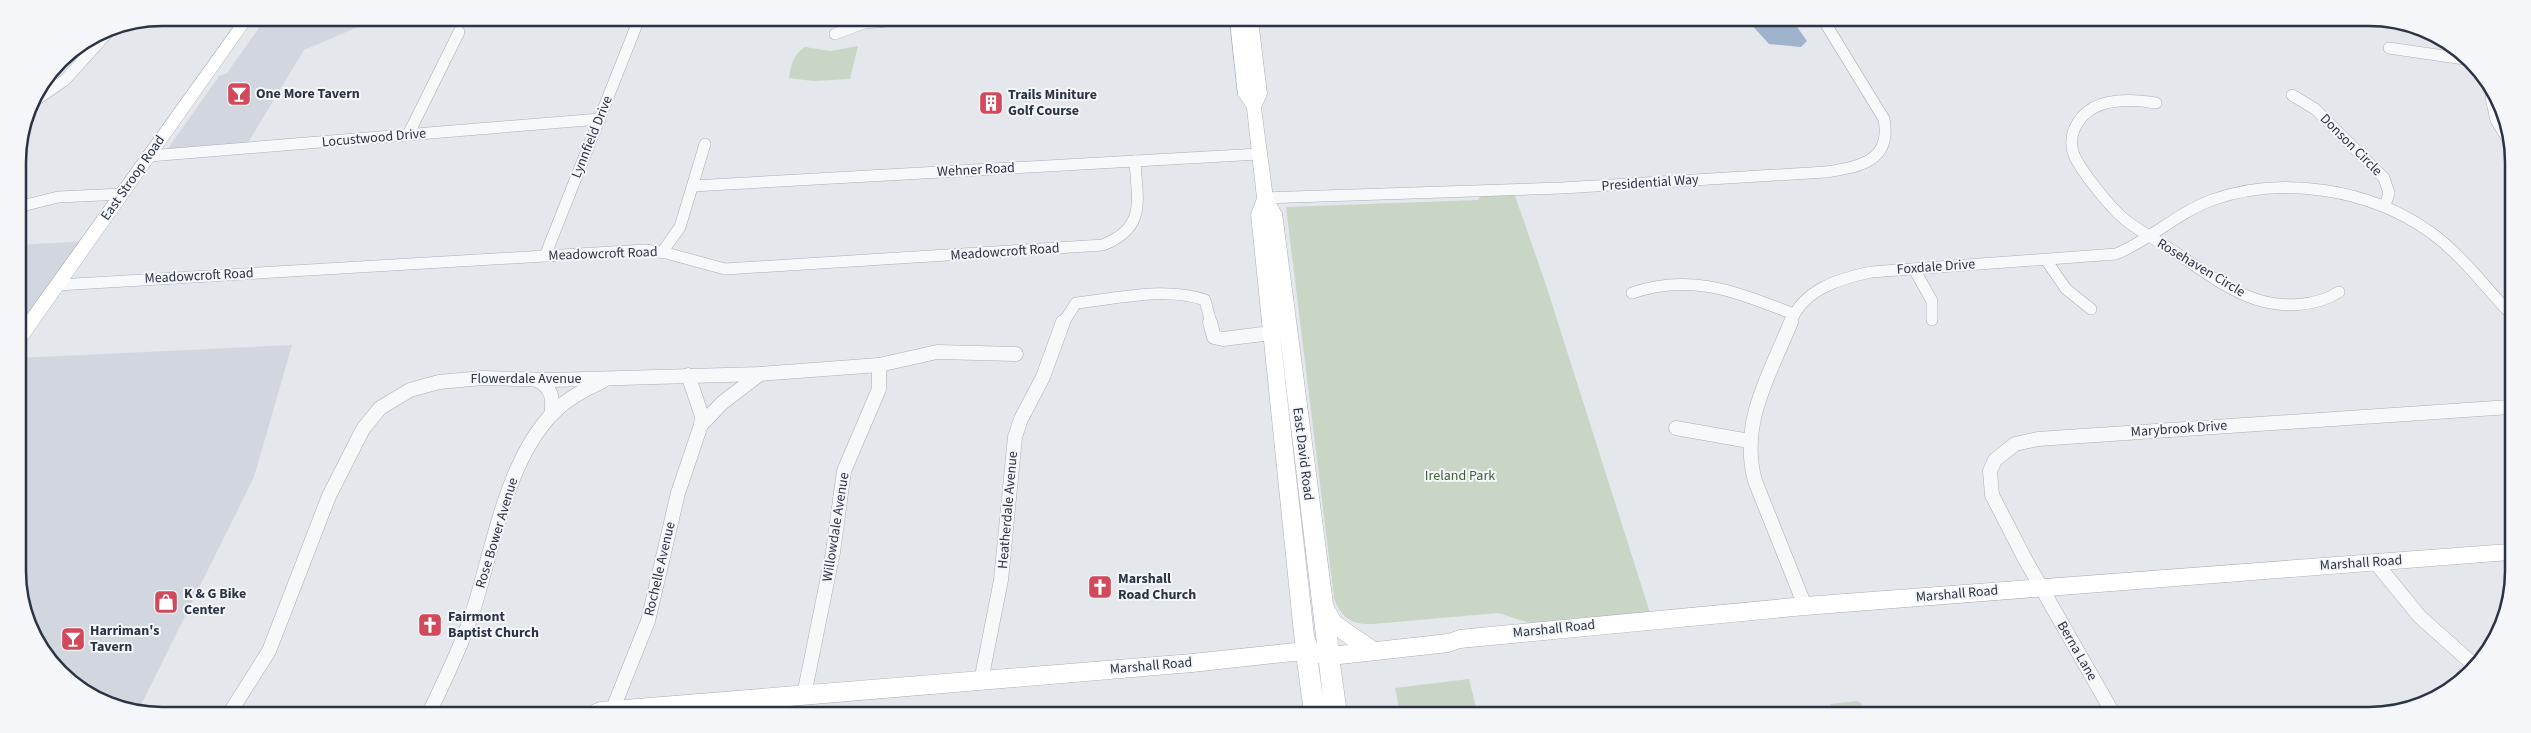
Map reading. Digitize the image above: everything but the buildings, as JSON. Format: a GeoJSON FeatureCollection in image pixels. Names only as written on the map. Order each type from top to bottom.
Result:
{"type":"FeatureCollection","features":[{"type":"Feature","properties":{"kind":"street","name":"East Stroop Road"},"geometry":{"type":"LineString","coordinates":[[27,329],[241,26]]}},
{"type":"Feature","properties":{"kind":"street","name":"Lynnfield Drive"},"geometry":{"type":"LineString","coordinates":[[545,256],[636,26]]}},
{"type":"Feature","properties":{"kind":"street"},"geometry":{"type":"LineString","coordinates":[[836,34],[856,26]]}},
{"type":"Feature","properties":{"kind":"street","name":"East David Road"},"geometry":{"type":"LineString","coordinates":[[1238,26],[1245,95],[1254,108],[1265,198],[1274,213],[1335,706]]}},
{"type":"Feature","properties":{"kind":"street","name":"East David Road"},"geometry":{"type":"LineString","coordinates":[[1251,26],[1260,94],[1254,108]]}},
{"type":"Feature","properties":{"kind":"street","name":"Presidential Way"},"geometry":{"type":"LineString","coordinates":[[1265,198],[1562,188],[1826,172],[1856,167],[1865,164],[1882,150],[1888,136],[1887,127],[1884,119],[1827,26]]}},
{"type":"Feature","properties":{"kind":"street"},"geometry":{"type":"LineString","coordinates":[[408,135],[459,32]]}},
{"type":"Feature","properties":{"kind":"street"},"geometry":{"type":"LineString","coordinates":[[43,97],[72,75],[101,41]]}},
{"type":"Feature","properties":{"kind":"street"},"geometry":{"type":"LineString","coordinates":[[2389,48],[2456,58]]}},
{"type":"Feature","properties":{"kind":"street","name":"Donson Circle"},"geometry":{"type":"LineString","coordinates":[[2292,95],[2315,109],[2384,178],[2389,193],[2385,206]]}},
{"type":"Feature","properties":{"kind":"street","name":"Rosehaven Circle"},"geometry":{"type":"LineString","coordinates":[[2156,103],[2131,100],[2104,104],[2084,114],[2078,120],[2071,137],[2072,147],[2080,165],[2111,207],[2125,220],[2150,237],[2242,293],[2265,302],[2290,304],[2325,300],[2339,292]]}},
{"type":"Feature","properties":{"kind":"street"},"geometry":{"type":"LineString","coordinates":[[2494,109],[2496,120],[2500,126]]}},
{"type":"Feature","properties":{"kind":"street","name":"Locustwood Drive"},"geometry":{"type":"LineString","coordinates":[[150,156],[600,119]]}},
{"type":"Feature","properties":{"kind":"street"},"geometry":{"type":"LineString","coordinates":[[663,251],[676,235],[693,186],[704,144]]}},
{"type":"Feature","properties":{"kind":"street","name":"Wehner Road"},"geometry":{"type":"LineString","coordinates":[[693,186],[1259,154]]}},
{"type":"Feature","properties":{"kind":"street","name":"Meadowcroft Road"},"geometry":{"type":"LineString","coordinates":[[58,285],[545,256],[663,251],[700,264],[732,269],[1103,245],[1127,234],[1136,221],[1135,161]]}},
{"type":"Feature","properties":{"kind":"street","name":"Foxdale Drive"},"geometry":{"type":"LineString","coordinates":[[1805,606],[1755,481],[1749,441],[1753,415],[1794,314],[1814,292],[1839,279],[1871,272],[2116,254],[2130,249],[2204,204],[2244,192],[2282,189],[2320,191],[2369,200],[2385,206],[2419,224],[2436,236],[2505,308]]}},
{"type":"Feature","properties":{"kind":"street"},"geometry":{"type":"LineString","coordinates":[[27,204],[58,197],[123,194]]}},
{"type":"Feature","properties":{"kind":"street","name":"East David Road"},"geometry":{"type":"LineString","coordinates":[[1265,198],[1258,214],[1306,653],[1314,706]]}},
{"type":"Feature","properties":{"kind":"street"},"geometry":{"type":"LineString","coordinates":[[2046,260],[2066,289],[2091,309]]}},
{"type":"Feature","properties":{"kind":"street"},"geometry":{"type":"LineString","coordinates":[[1914,269],[1932,301],[1932,320]]}},
{"type":"Feature","properties":{"kind":"street"},"geometry":{"type":"LineString","coordinates":[[1632,293],[1662,283],[1690,282],[1725,290],[1794,314]]}},
{"type":"Feature","properties":{"kind":"street","name":"Heatherdale Avenue"},"geometry":{"type":"LineString","coordinates":[[980,680],[1000,591],[1006,535],[1007,491],[1015,436],[1026,409],[1042,380],[1066,313],[1076,303],[1175,294],[1198,295],[1205,300],[1214,337],[1223,339],[1271,333]]}},
{"type":"Feature","properties":{"kind":"street"},"geometry":{"type":"LineString","coordinates":[[1271,333],[1289,332]]}},
{"type":"Feature","properties":{"kind":"street","name":"Flowerdale Avenue"},"geometry":{"type":"LineString","coordinates":[[234,707],[269,651],[344,463],[363,429],[380,408],[410,390],[439,382],[484,378],[534,380],[760,374],[879,365],[937,352],[1016,354]]}},
{"type":"Feature","properties":{"kind":"street","name":"Willowdale Avenue"},"geometry":{"type":"LineString","coordinates":[[804,695],[833,552],[843,479],[851,452],[879,389],[879,365]]}},
{"type":"Feature","properties":{"kind":"street","name":"Rochelle Avenue"},"geometry":{"type":"LineString","coordinates":[[701,425],[722,403],[760,374]]}},
{"type":"Feature","properties":{"kind":"street","name":"Rochelle Avenue"},"geometry":{"type":"LineString","coordinates":[[608,707],[648,621],[678,494],[701,425],[702,416],[688,375]]}},
{"type":"Feature","properties":{"kind":"street","name":"Rose Bower Avenue"},"geometry":{"type":"LineString","coordinates":[[432,707],[471,617],[512,479],[524,457],[550,415],[566,400],[586,388],[620,378]]}},
{"type":"Feature","properties":{"kind":"street"},"geometry":{"type":"LineString","coordinates":[[534,380],[542,382],[550,391],[553,404],[550,415]]}},
{"type":"Feature","properties":{"kind":"street","name":"Marybrook Drive"},"geometry":{"type":"LineString","coordinates":[[2041,587],[1996,503],[1990,482],[1990,471],[1995,460],[2015,444],[2038,439],[2505,407]]}},
{"type":"Feature","properties":{"kind":"street"},"geometry":{"type":"LineString","coordinates":[[1676,428],[1749,441]]}},
{"type":"Feature","properties":{"kind":"street","name":"Marshall Road"},"geometry":{"type":"LineString","coordinates":[[717,707],[762,705],[804,695],[1293,652],[1328,654],[1373,651],[1617,622],[2041,587],[2505,552]]}},
{"type":"Feature","properties":{"kind":"street"},"geometry":{"type":"LineString","coordinates":[[2375,562],[2438,636],[2470,662]]}},
{"type":"Feature","properties":{"kind":"street","name":"Berna Lane"},"geometry":{"type":"LineString","coordinates":[[2041,587],[2109,706]]}},
{"type":"Feature","properties":{"kind":"street"},"geometry":{"type":"LineString","coordinates":[[1322,605],[1333,623],[1373,651]]}},
{"type":"Feature","properties":{"kind":"shaded area"},"geometry":{"type":"Polygon","coordinates":[[[260,26],[360,26],[304,50],[246,146],[167,150],[219,76],[227,73],[260,26]]]}},
{"type":"Feature","properties":{"kind":"shaded area"},"geometry":{"type":"Polygon","coordinates":[[[89,241],[27,328],[27,245],[89,241]]]}},
{"type":"Feature","properties":{"kind":"shaded area"},"geometry":{"type":"Polygon","coordinates":[[[292,345],[254,477],[141,705],[110,696],[94,689],[79,679],[66,667],[49,646],[33,614],[27,588],[26,571],[27,358],[292,345]]]}},
{"type":"Feature","properties":{"kind":"green space"},"geometry":{"type":"Polygon","coordinates":[[[858,46],[850,79],[813,81],[789,78],[793,61],[805,47],[830,51],[858,46]]]}},
{"type":"Feature","properties":{"kind":"green space","name":"Ireland Park"},"geometry":{"type":"Polygon","coordinates":[[[1513,190],[1546,285],[1652,619],[1552,630],[1498,613],[1373,624],[1353,621],[1340,611],[1334,598],[1286,207],[1478,200],[1485,191],[1513,190]]]}},
{"type":"Feature","properties":{"kind":"green space"},"geometry":{"type":"Polygon","coordinates":[[[1469,679],[1476,706],[1399,706],[1395,688],[1469,679]]]}},
{"type":"Feature","properties":{"kind":"green space"},"geometry":{"type":"Polygon","coordinates":[[[1857,701],[1861,703],[1862,706],[1830,706],[1831,704],[1857,701]]]}},
{"type":"Feature","properties":{"kind":"water"},"geometry":{"type":"Polygon","coordinates":[[[1753,26],[1796,26],[1807,41],[1801,47],[1769,44],[1753,26]]]}},
{"type":"Feature","properties":{"kind":"place","name":"One More Tavern"},"geometry":{"type":"Point","coordinates":[239,94]}},
{"type":"Feature","properties":{"kind":"place","name":"Trails Miniture Golf Course"},"geometry":{"type":"Point","coordinates":[991,103]}},
{"type":"Feature","properties":{"kind":"place","name":"Marshall Road Church"},"geometry":{"type":"Point","coordinates":[1100,587]}},
{"type":"Feature","properties":{"kind":"place","name":"K & G Bike Center"},"geometry":{"type":"Point","coordinates":[166,602]}},
{"type":"Feature","properties":{"kind":"place","name":"Fairmont Baptist Church"},"geometry":{"type":"Point","coordinates":[430,625]}},
{"type":"Feature","properties":{"kind":"place","name":"Harriman's Tavern"},"geometry":{"type":"Point","coordinates":[73,639]}}]}
